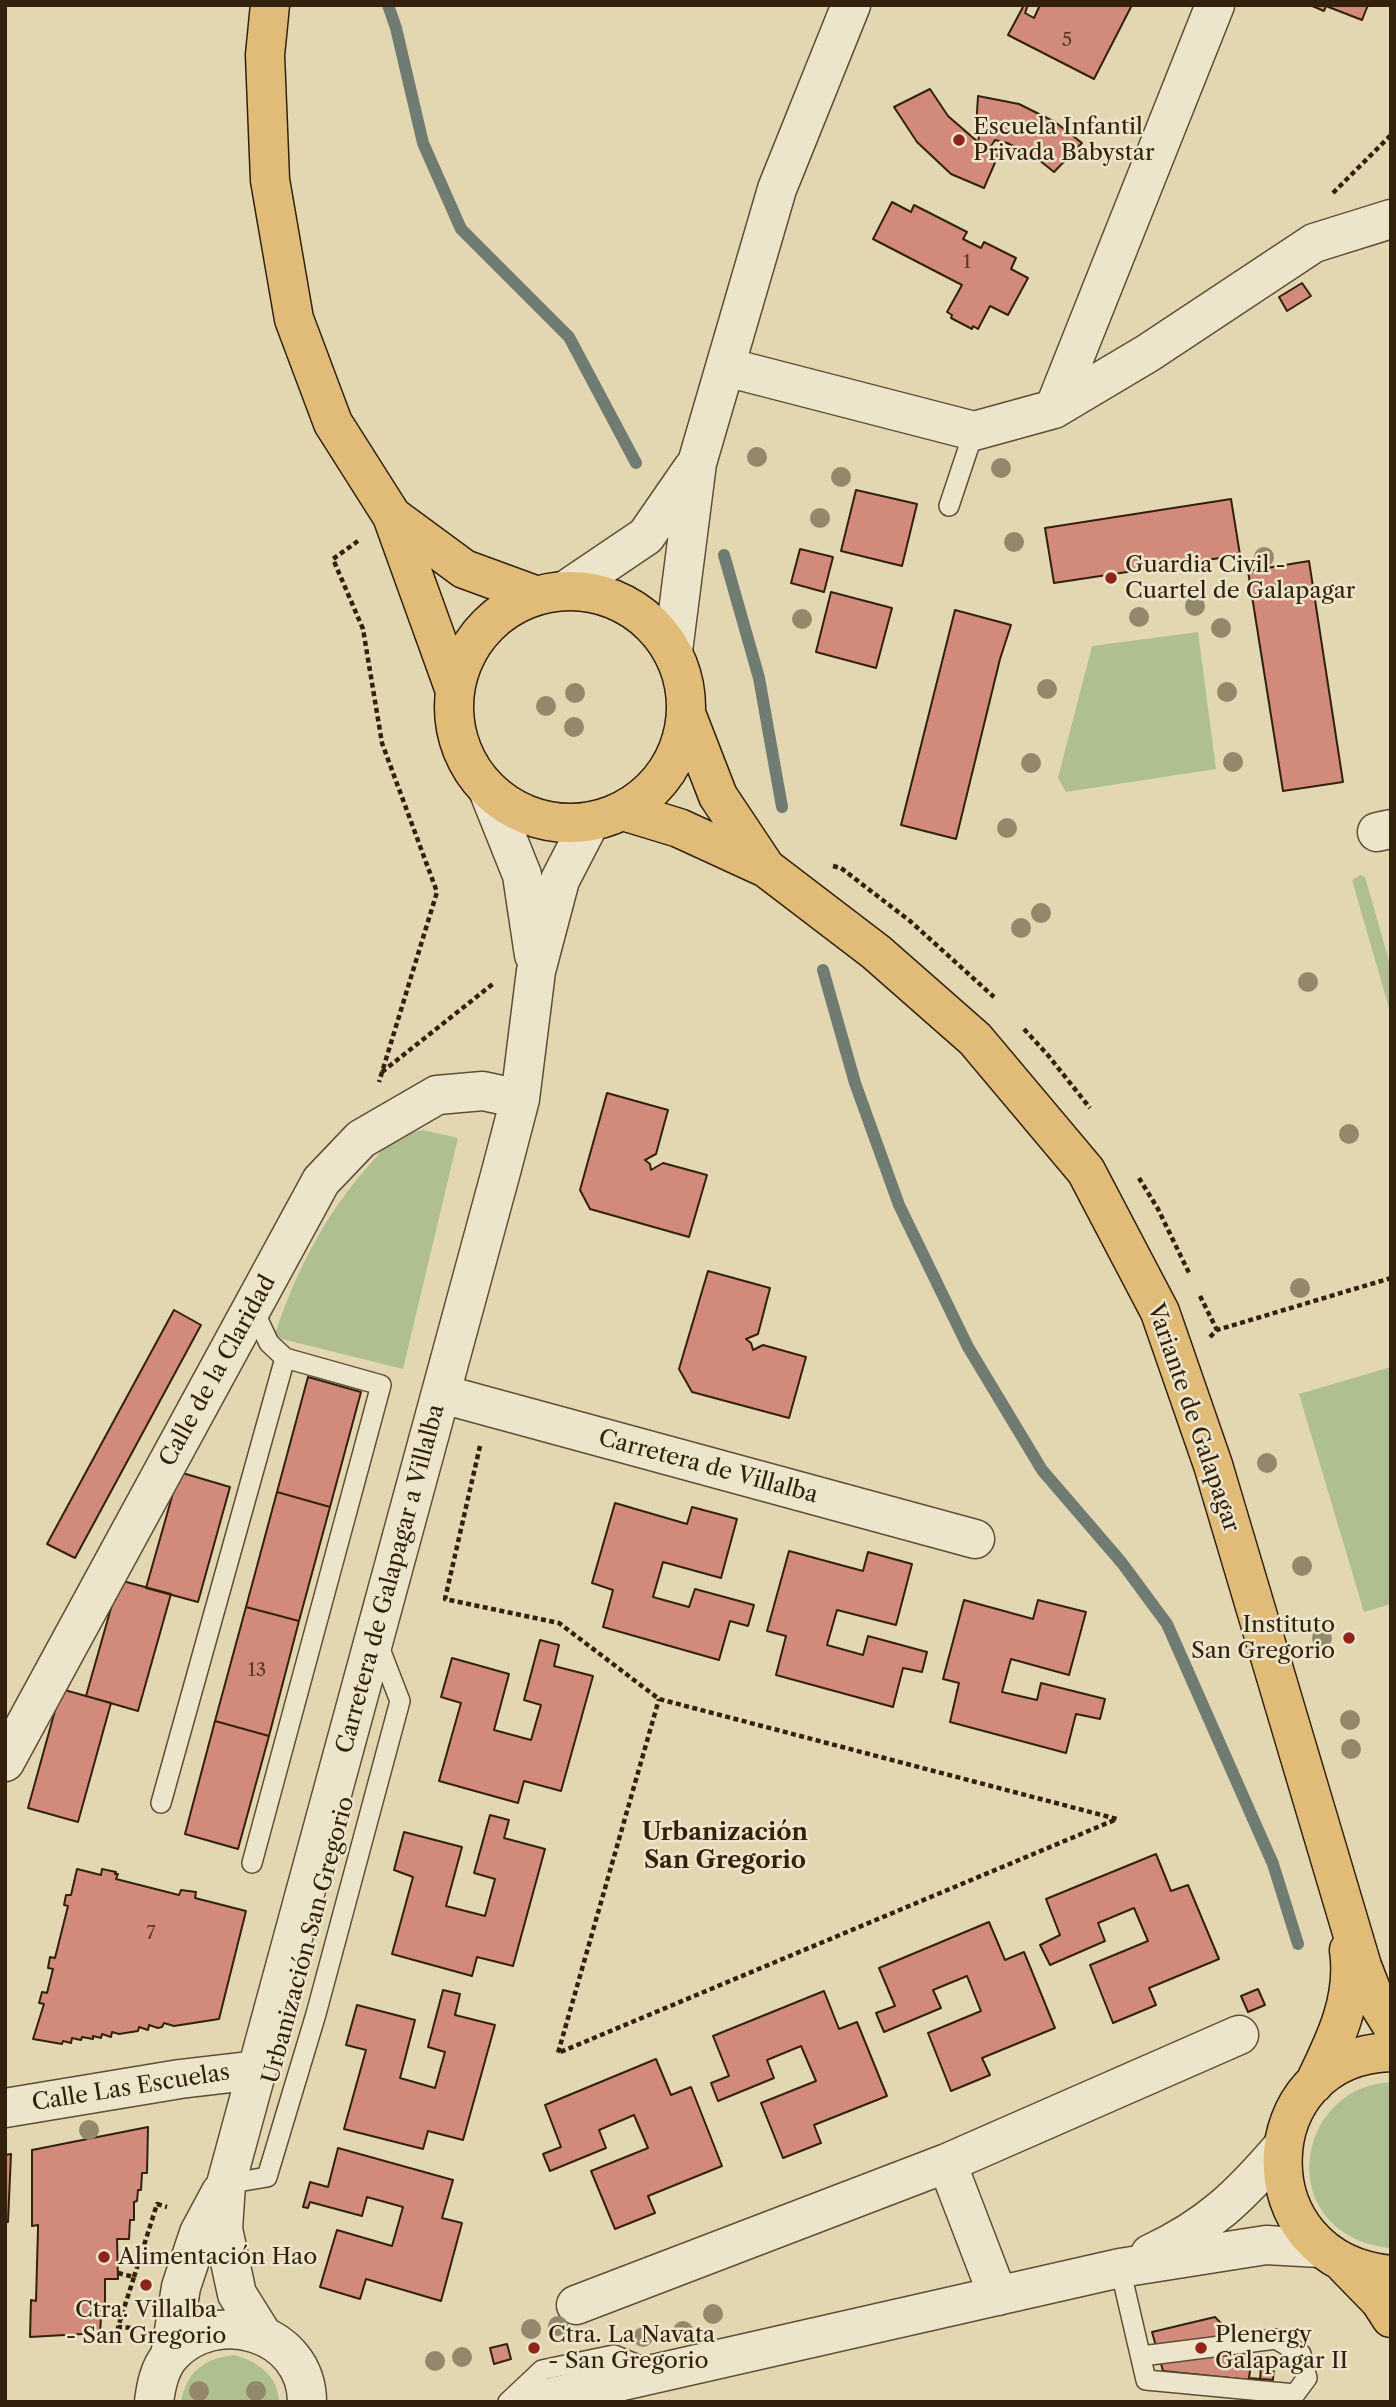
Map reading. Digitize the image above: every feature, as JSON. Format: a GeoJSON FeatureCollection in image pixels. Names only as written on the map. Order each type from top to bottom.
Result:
{"type":"FeatureCollection","features":[{"type":"Feature","properties":{"kind":"main road"},"geometry":{"type":"LineString","coordinates":[[270,5],[265,55],[270,180],[294,319],[333,423],[392,516],[454,688]]}},
{"type":"Feature","properties":{"kind":"main road"},"geometry":{"type":"LineString","coordinates":[[392,516],[464,569],[550,592],[592,592],[616,600],[639,613],[658,630],[673,651],[682,672],[686,694],[687,716],[681,745],[667,772],[647,795],[606,817]]}},
{"type":"Feature","properties":{"kind":"main road"},"geometry":{"type":"LineString","coordinates":[[550,592],[511,605],[490,621],[474,640],[461,663],[454,688],[453,715],[459,742],[471,768],[488,790],[510,806],[535,818],[563,823],[606,817],[679,828],[765,868]]}},
{"type":"Feature","properties":{"kind":"main road"},"geometry":{"type":"LineString","coordinates":[[687,716],[718,796],[765,868]]}},
{"type":"Feature","properties":{"kind":"main road","name":"Variante de Galapagar"},"geometry":{"type":"LineString","coordinates":[[765,868],[876,952],[975,1039],[1086,1171],[1160,1312],[1213,1465],[1341,1900]]}},
{"type":"Feature","properties":{"kind":"main road"},"geometry":{"type":"LineString","coordinates":[[1341,1900],[1374,1997],[1391,2024]]}},
{"type":"Feature","properties":{"kind":"main road"},"geometry":{"type":"LineString","coordinates":[[1314,2084],[1340,2029],[1348,2002],[1351,1968],[1341,1900]]}},
{"type":"Feature","properties":{"kind":"main road"},"geometry":{"type":"LineString","coordinates":[[1391,2052],[1354,2059],[1332,2069],[1314,2084],[1299,2103],[1289,2123],[1283,2146],[1282,2174],[1288,2201],[1301,2226],[1380,2301],[1391,2318]]}},
{"type":"Feature","properties":{"kind":"main road"},"geometry":{"type":"LineString","coordinates":[[1331,2255],[1365,2272],[1391,2275]]}},
{"type":"Feature","properties":{"kind":"street"},"geometry":{"type":"LineString","coordinates":[[673,651],[697,463],[777,189],[850,5]]}},
{"type":"Feature","properties":{"kind":"street"},"geometry":{"type":"LineString","coordinates":[[1054,409],[1215,5]]}},
{"type":"Feature","properties":{"kind":"street"},"geometry":{"type":"LineString","coordinates":[[726,367],[974,431],[1054,409],[1148,353],[1314,243],[1391,219]]}},
{"type":"Feature","properties":{"kind":"street"},"geometry":{"type":"LineString","coordinates":[[550,592],[646,536],[697,463]]}},
{"type":"Feature","properties":{"kind":"street","name":"Carretera de Galapagar a Villalba"},"geometry":{"type":"LineString","coordinates":[[488,790],[522,875],[536,971]]}},
{"type":"Feature","properties":{"kind":"street","name":"Carretera de Galapagar a Villalba"},"geometry":{"type":"LineString","coordinates":[[262,2334],[237,2294],[223,2229],[226,2184],[520,1099],[536,971],[560,880],[606,817]]}},
{"type":"Feature","properties":{"kind":"street","name":"Calle de la Claridad"},"geometry":{"type":"LineString","coordinates":[[5,1762],[321,1181],[361,1139],[437,1095],[483,1091],[520,1099]]}},
{"type":"Feature","properties":{"kind":"street","name":"Carretera de Villalba"},"geometry":{"type":"LineString","coordinates":[[442,1394],[975,1539]]}},
{"type":"Feature","properties":{"kind":"street"},"geometry":{"type":"LineString","coordinates":[[576,2305],[947,2162],[1239,2035]]}},
{"type":"Feature","properties":{"kind":"street","name":"Calle Las Escuelas"},"geometry":{"type":"LineString","coordinates":[[5,2108],[180,2079],[257,2070]]}},
{"type":"Feature","properties":{"kind":"street"},"geometry":{"type":"LineString","coordinates":[[1120,2268],[1174,2243],[1217,2214],[1247,2188],[1283,2146]]}},
{"type":"Feature","properties":{"kind":"street"},"geometry":{"type":"LineString","coordinates":[[947,2162],[998,2296]]}},
{"type":"Feature","properties":{"kind":"street","name":"Carretera de Galapagar a Villalba"},"geometry":{"type":"LineString","coordinates":[[154,2402],[158,2379],[170,2356],[181,2287],[199,2232],[226,2184]]}},
{"type":"Feature","properties":{"kind":"street"},"geometry":{"type":"LineString","coordinates":[[530,2402],[1120,2268],[1266,2245],[1331,2255]]}},
{"type":"Feature","properties":{"kind":"street"},"geometry":{"type":"LineString","coordinates":[[170,2356],[197,2336],[218,2330],[229,2328],[262,2334],[283,2348],[299,2368],[315,2398]]}},
{"type":"Feature","properties":{"kind":"lane"},"geometry":{"type":"LineString","coordinates":[[949,506],[974,431]]}},
{"type":"Feature","properties":{"kind":"lane"},"geometry":{"type":"LineString","coordinates":[[252,1307],[269,1343],[285,1358],[381,1385],[252,1863]]}},
{"type":"Feature","properties":{"kind":"lane"},"geometry":{"type":"LineString","coordinates":[[161,1803],[285,1358]]}},
{"type":"Feature","properties":{"kind":"lane","name":"Urbanización San Gregorio"},"geometry":{"type":"LineString","coordinates":[[226,2184],[267,2177],[316,2014],[400,1701],[375,1637]]}},
{"type":"Feature","properties":{"kind":"lane"},"geometry":{"type":"LineString","coordinates":[[1120,2268],[1146,2380],[1295,2394],[1307,2378],[1301,2354],[1276,2339],[1142,2356]]}},
{"type":"Feature","properties":{"kind":"lane"},"geometry":{"type":"LineString","coordinates":[[508,2402],[542,2370],[614,2355],[657,2374]]}},
{"type":"Feature","properties":{"kind":"path"},"geometry":{"type":"LineString","coordinates":[[1314,243],[1332,194],[1391,135]]}},
{"type":"Feature","properties":{"kind":"path"},"geometry":{"type":"LineString","coordinates":[[361,1139],[437,892],[382,743],[363,629],[333,559],[392,516]]}},
{"type":"Feature","properties":{"kind":"path"},"geometry":{"type":"LineString","coordinates":[[1209,1339],[1217,1330],[1391,1278]]}},
{"type":"Feature","properties":{"kind":"path"},"geometry":{"type":"LineString","coordinates":[[489,1408],[445,1599],[559,1623],[659,1699],[1117,1819],[558,2053],[659,1699]]}},
{"type":"Feature","properties":{"kind":"path"},"geometry":{"type":"LineString","coordinates":[[134,2277],[157,2204],[160,2205]]}},
{"type":"Feature","properties":{"kind":"green space"},"geometry":{"type":"Polygon","coordinates":[[[1198,632],[1216,769],[1066,792],[1058,778],[1092,646],[1198,632]]]}},
{"type":"Feature","properties":{"kind":"green space"},"geometry":{"type":"Polygon","coordinates":[[[1360,875],[1365,877],[1391,968],[1391,1015],[1352,880],[1360,875]]]}},
{"type":"Feature","properties":{"kind":"green space"},"geometry":{"type":"Polygon","coordinates":[[[423,1130],[458,1138],[403,1369],[274,1337],[313,1245],[354,1182],[392,1139],[423,1130]]]}},
{"type":"Feature","properties":{"kind":"green space"},"geometry":{"type":"Polygon","coordinates":[[[1391,1367],[1391,1604],[1364,1612],[1299,1394],[1391,1367]]]}},
{"type":"Feature","properties":{"kind":"green space"},"geometry":{"type":"Polygon","coordinates":[[[1391,2082],[1389,2248],[1353,2238],[1327,2217],[1314,2194],[1309,2170],[1312,2145],[1323,2121],[1340,2102],[1362,2088],[1391,2082]]]}},
{"type":"Feature","properties":{"kind":"green space"},"geometry":{"type":"Polygon","coordinates":[[[234,2355],[251,2361],[265,2371],[275,2384],[279,2402],[181,2402],[187,2382],[199,2368],[214,2359],[234,2355]]]}},
{"type":"Feature","properties":{"kind":"building"},"geometry":{"type":"Polygon","coordinates":[[[1024,5],[1028,5],[1025,13],[1034,18],[1040,5],[1132,5],[1094,79],[1008,35],[1024,5]]]}},
{"type":"Feature","properties":{"kind":"building"},"geometry":{"type":"Polygon","coordinates":[[[1310,5],[1368,5],[1362,20],[1326,6],[1324,11],[1310,5]]]}},
{"type":"Feature","properties":{"kind":"building"},"geometry":{"type":"Polygon","coordinates":[[[930,89],[948,116],[978,142],[978,96],[1019,104],[1055,122],[1082,143],[1054,172],[1034,156],[995,140],[991,146],[1000,151],[984,188],[951,174],[917,142],[894,107],[930,89]]]}},
{"type":"Feature","properties":{"kind":"building"},"geometry":{"type":"Polygon","coordinates":[[[892,202],[911,212],[914,205],[967,232],[963,239],[981,248],[984,242],[1016,258],[1011,269],[1028,278],[1008,315],[990,306],[978,329],[973,326],[972,329],[951,318],[952,315],[947,312],[962,285],[873,239],[892,202]]]}},
{"type":"Feature","properties":{"kind":"building"},"geometry":{"type":"Polygon","coordinates":[[[1302,283],[1311,296],[1287,311],[1279,297],[1302,283]]]}},
{"type":"Feature","properties":{"kind":"building"},"geometry":{"type":"Polygon","coordinates":[[[856,490],[917,504],[902,566],[841,551],[856,490]]]}},
{"type":"Feature","properties":{"kind":"building"},"geometry":{"type":"Polygon","coordinates":[[[1231,499],[1240,555],[1054,583],[1045,528],[1231,499]]]}},
{"type":"Feature","properties":{"kind":"building"},"geometry":{"type":"Polygon","coordinates":[[[800,549],[833,557],[824,592],[791,583],[800,549]]]}},
{"type":"Feature","properties":{"kind":"building"},"geometry":{"type":"Polygon","coordinates":[[[1309,561],[1343,782],[1283,791],[1248,571],[1309,561]]]}},
{"type":"Feature","properties":{"kind":"building"},"geometry":{"type":"Polygon","coordinates":[[[831,592],[892,608],[876,668],[816,652],[831,592]]]}},
{"type":"Feature","properties":{"kind":"building"},"geometry":{"type":"Polygon","coordinates":[[[955,610],[1011,625],[1000,659],[956,839],[901,825],[955,610]]]}},
{"type":"Feature","properties":{"kind":"building"},"geometry":{"type":"Polygon","coordinates":[[[607,1093],[668,1110],[656,1154],[645,1160],[650,1164],[651,1170],[663,1163],[707,1175],[689,1237],[590,1209],[580,1190],[607,1093]]]}},
{"type":"Feature","properties":{"kind":"building"},"geometry":{"type":"Polygon","coordinates":[[[708,1271],[770,1288],[758,1334],[746,1339],[753,1350],[763,1345],[806,1357],[789,1418],[692,1392],[679,1369],[708,1271]]]}},
{"type":"Feature","properties":{"kind":"building"},"geometry":{"type":"Polygon","coordinates":[[[174,1310],[201,1325],[75,1558],[47,1544],[174,1310]]]}},
{"type":"Feature","properties":{"kind":"building"},"geometry":{"type":"Polygon","coordinates":[[[308,1377],[361,1392],[330,1507],[277,1492],[308,1377]]]}},
{"type":"Feature","properties":{"kind":"building"},"geometry":{"type":"Polygon","coordinates":[[[179,1472],[230,1487],[198,1602],[146,1588],[179,1472]]]}},
{"type":"Feature","properties":{"kind":"building"},"geometry":{"type":"Polygon","coordinates":[[[277,1492],[330,1507],[299,1621],[246,1607],[277,1492]]]}},
{"type":"Feature","properties":{"kind":"building"},"geometry":{"type":"Polygon","coordinates":[[[615,1503],[687,1524],[692,1507],[737,1519],[721,1578],[663,1562],[653,1597],[689,1607],[695,1589],[754,1605],[748,1626],[730,1621],[719,1660],[603,1627],[613,1590],[592,1583],[615,1503]]]}},
{"type":"Feature","properties":{"kind":"building"},"geometry":{"type":"Polygon","coordinates":[[[789,1551],[863,1571],[868,1552],[912,1564],[896,1625],[837,1610],[827,1645],[863,1655],[868,1636],[927,1652],[922,1672],[903,1668],[893,1707],[776,1675],[786,1636],[767,1631],[789,1551]]]}},
{"type":"Feature","properties":{"kind":"building"},"geometry":{"type":"Polygon","coordinates":[[[119,1580],[171,1594],[138,1711],[86,1696],[119,1580]]]}},
{"type":"Feature","properties":{"kind":"building"},"geometry":{"type":"Polygon","coordinates":[[[964,1600],[1033,1619],[1038,1600],[1086,1612],[1069,1675],[1011,1659],[1002,1692],[1037,1700],[1041,1683],[1105,1699],[1100,1719],[1076,1714],[1066,1753],[950,1722],[959,1683],[943,1679],[964,1600]]]}},
{"type":"Feature","properties":{"kind":"building"},"geometry":{"type":"Polygon","coordinates":[[[246,1607],[299,1621],[269,1736],[215,1721],[246,1607]]]}},
{"type":"Feature","properties":{"kind":"building"},"geometry":{"type":"Polygon","coordinates":[[[540,1640],[559,1645],[554,1666],[593,1676],[561,1791],[524,1781],[518,1803],[439,1781],[461,1703],[441,1697],[452,1658],[509,1674],[494,1730],[531,1740],[541,1705],[524,1700],[540,1640]]]}},
{"type":"Feature","properties":{"kind":"building"},"geometry":{"type":"Polygon","coordinates":[[[61,1689],[111,1703],[78,1822],[28,1808],[61,1689]]]}},
{"type":"Feature","properties":{"kind":"building"},"geometry":{"type":"Polygon","coordinates":[[[215,1721],[269,1736],[238,1849],[185,1834],[215,1721]]]}},
{"type":"Feature","properties":{"kind":"building"},"geometry":{"type":"Polygon","coordinates":[[[490,1815],[509,1820],[504,1838],[545,1849],[513,1966],[477,1957],[472,1976],[392,1954],[413,1877],[394,1870],[404,1832],[462,1847],[446,1906],[485,1916],[495,1879],[474,1873],[490,1815]]]}},
{"type":"Feature","properties":{"kind":"building"},"geometry":{"type":"Polygon","coordinates":[[[1156,1854],[1171,1891],[1188,1885],[1219,1959],[1149,1988],[1156,2005],[1113,2023],[1090,1965],[1148,1941],[1134,1908],[1098,1923],[1105,1941],[1050,1965],[1040,1945],[1060,1935],[1046,1899],[1156,1854]]]}},
{"type":"Feature","properties":{"kind":"building"},"geometry":{"type":"Polygon","coordinates":[[[77,1869],[101,1875],[102,1869],[116,1872],[116,1879],[179,1895],[181,1890],[196,1892],[195,1898],[246,1911],[219,2019],[174,2026],[164,2023],[158,2028],[149,2025],[148,2030],[139,2027],[138,2031],[119,2034],[112,2032],[111,2037],[102,2034],[101,2038],[72,2038],[71,2043],[63,2041],[62,2044],[33,2039],[44,2004],[39,2003],[42,1992],[47,1993],[53,1969],[48,1968],[50,1957],[55,1958],[68,1906],[64,1905],[66,1895],[71,1895],[77,1869]]]}},
{"type":"Feature","properties":{"kind":"building"},"geometry":{"type":"Polygon","coordinates":[[[989,1922],[1005,1960],[1024,1952],[1055,2028],[982,2058],[990,2075],[951,2091],[928,2033],[981,2011],[967,1976],[933,1990],[941,2008],[884,2032],[876,2013],[895,2006],[879,1968],[989,1922]]]}},
{"type":"Feature","properties":{"kind":"building"},"geometry":{"type":"Polygon","coordinates":[[[1258,1989],[1265,2005],[1248,2012],[1241,1996],[1258,1989]]]}},
{"type":"Feature","properties":{"kind":"building"},"geometry":{"type":"Polygon","coordinates":[[[443,1990],[460,1994],[455,2015],[495,2025],[463,2140],[428,2131],[423,2149],[344,2129],[366,2050],[346,2045],[357,2005],[415,2020],[400,2078],[435,2088],[445,2052],[428,2047],[443,1990]]]}},
{"type":"Feature","properties":{"kind":"building"},"geometry":{"type":"Polygon","coordinates":[[[824,1991],[839,2029],[857,2022],[887,2096],[814,2125],[821,2143],[783,2158],[761,2103],[816,2081],[801,2046],[767,2060],[774,2078],[718,2101],[711,2083],[729,2076],[713,2036],[824,1991]]]}},
{"type":"Feature","properties":{"kind":"building"},"geometry":{"type":"Polygon","coordinates":[[[656,2059],[671,2095],[691,2087],[722,2166],[648,2196],[655,2213],[615,2229],[591,2171],[648,2148],[634,2115],[599,2130],[606,2148],[550,2171],[543,2154],[561,2147],[545,2105],[656,2059]]]}},
{"type":"Feature","properties":{"kind":"building"},"geometry":{"type":"Polygon","coordinates":[[[148,2127],[147,2173],[142,2173],[141,2190],[138,2190],[137,2201],[134,2202],[134,2220],[130,2220],[129,2239],[117,2239],[118,2279],[105,2279],[105,2317],[101,2317],[100,2333],[30,2337],[31,2300],[36,2301],[38,2229],[38,2225],[32,2226],[32,2150],[148,2127]]]}},
{"type":"Feature","properties":{"kind":"building"},"geometry":{"type":"Polygon","coordinates":[[[338,2148],[453,2180],[442,2218],[462,2223],[441,2301],[366,2279],[360,2299],[320,2287],[337,2230],[392,2246],[403,2207],[367,2197],[362,2216],[310,2202],[308,2208],[303,2207],[310,2182],[328,2187],[338,2148]]]}},
{"type":"Feature","properties":{"kind":"building"},"geometry":{"type":"Polygon","coordinates":[[[11,2154],[8,2222],[5,2222],[5,2155],[11,2154]]]}},
{"type":"Feature","properties":{"kind":"building","name":"Plenergy Galapagar II"},"geometry":{"type":"Polygon","coordinates":[[[1215,2317],[1261,2365],[1260,2381],[1163,2371],[1152,2332],[1215,2317]]]}},
{"type":"Feature","properties":{"kind":"building"},"geometry":{"type":"Polygon","coordinates":[[[507,2344],[511,2359],[494,2364],[490,2348],[507,2344]]]}},
{"type":"Feature","properties":{"kind":"building"},"geometry":{"type":"Polygon","coordinates":[[[1251,2363],[1274,2365],[1273,2380],[1249,2378],[1251,2363]]]}},
{"type":"Feature","properties":{"kind":"waterway"},"geometry":{"type":"LineString","coordinates":[[388,5],[396,28],[423,143],[461,229],[569,337],[636,463]]}},
{"type":"Feature","properties":{"kind":"waterway"},"geometry":{"type":"LineString","coordinates":[[724,555],[759,678],[782,807]]}},
{"type":"Feature","properties":{"kind":"waterway"},"geometry":{"type":"LineString","coordinates":[[823,970],[855,1083],[899,1205],[968,1347],[1042,1470],[1122,1563],[1167,1624],[1273,1864],[1298,1944]]}},
{"type":"Feature","properties":{"kind":"place","name":"Escuela Infantil Privada Babystar"},"geometry":{"type":"Point","coordinates":[959,140]}},
{"type":"Feature","properties":{"kind":"place","name":"Guardia Civil - Cuartel de Galapagar"},"geometry":{"type":"Point","coordinates":[1111,578]}},
{"type":"Feature","properties":{"kind":"place","name":"Instituto San Gregorio"},"geometry":{"type":"Point","coordinates":[1349,1638]}},
{"type":"Feature","properties":{"kind":"place","name":"Alimentación Hao"},"geometry":{"type":"Point","coordinates":[104,2257]}},
{"type":"Feature","properties":{"kind":"place","name":"Ctra. Villalba - San Gregorio"},"geometry":{"type":"Point","coordinates":[146,2285]}},
{"type":"Feature","properties":{"kind":"place","name":"Ctra. La Navata - San Gregorio"},"geometry":{"type":"Point","coordinates":[534,2348]}},
{"type":"Feature","properties":{"kind":"place","name":"Plenergy Galapagar II"},"geometry":{"type":"Point","coordinates":[1201,2348]}},
{"type":"Feature","properties":{"kind":"district","name":"Urbanización San Gregorio"},"geometry":{"type":"Point","coordinates":[725,1847]}}]}
